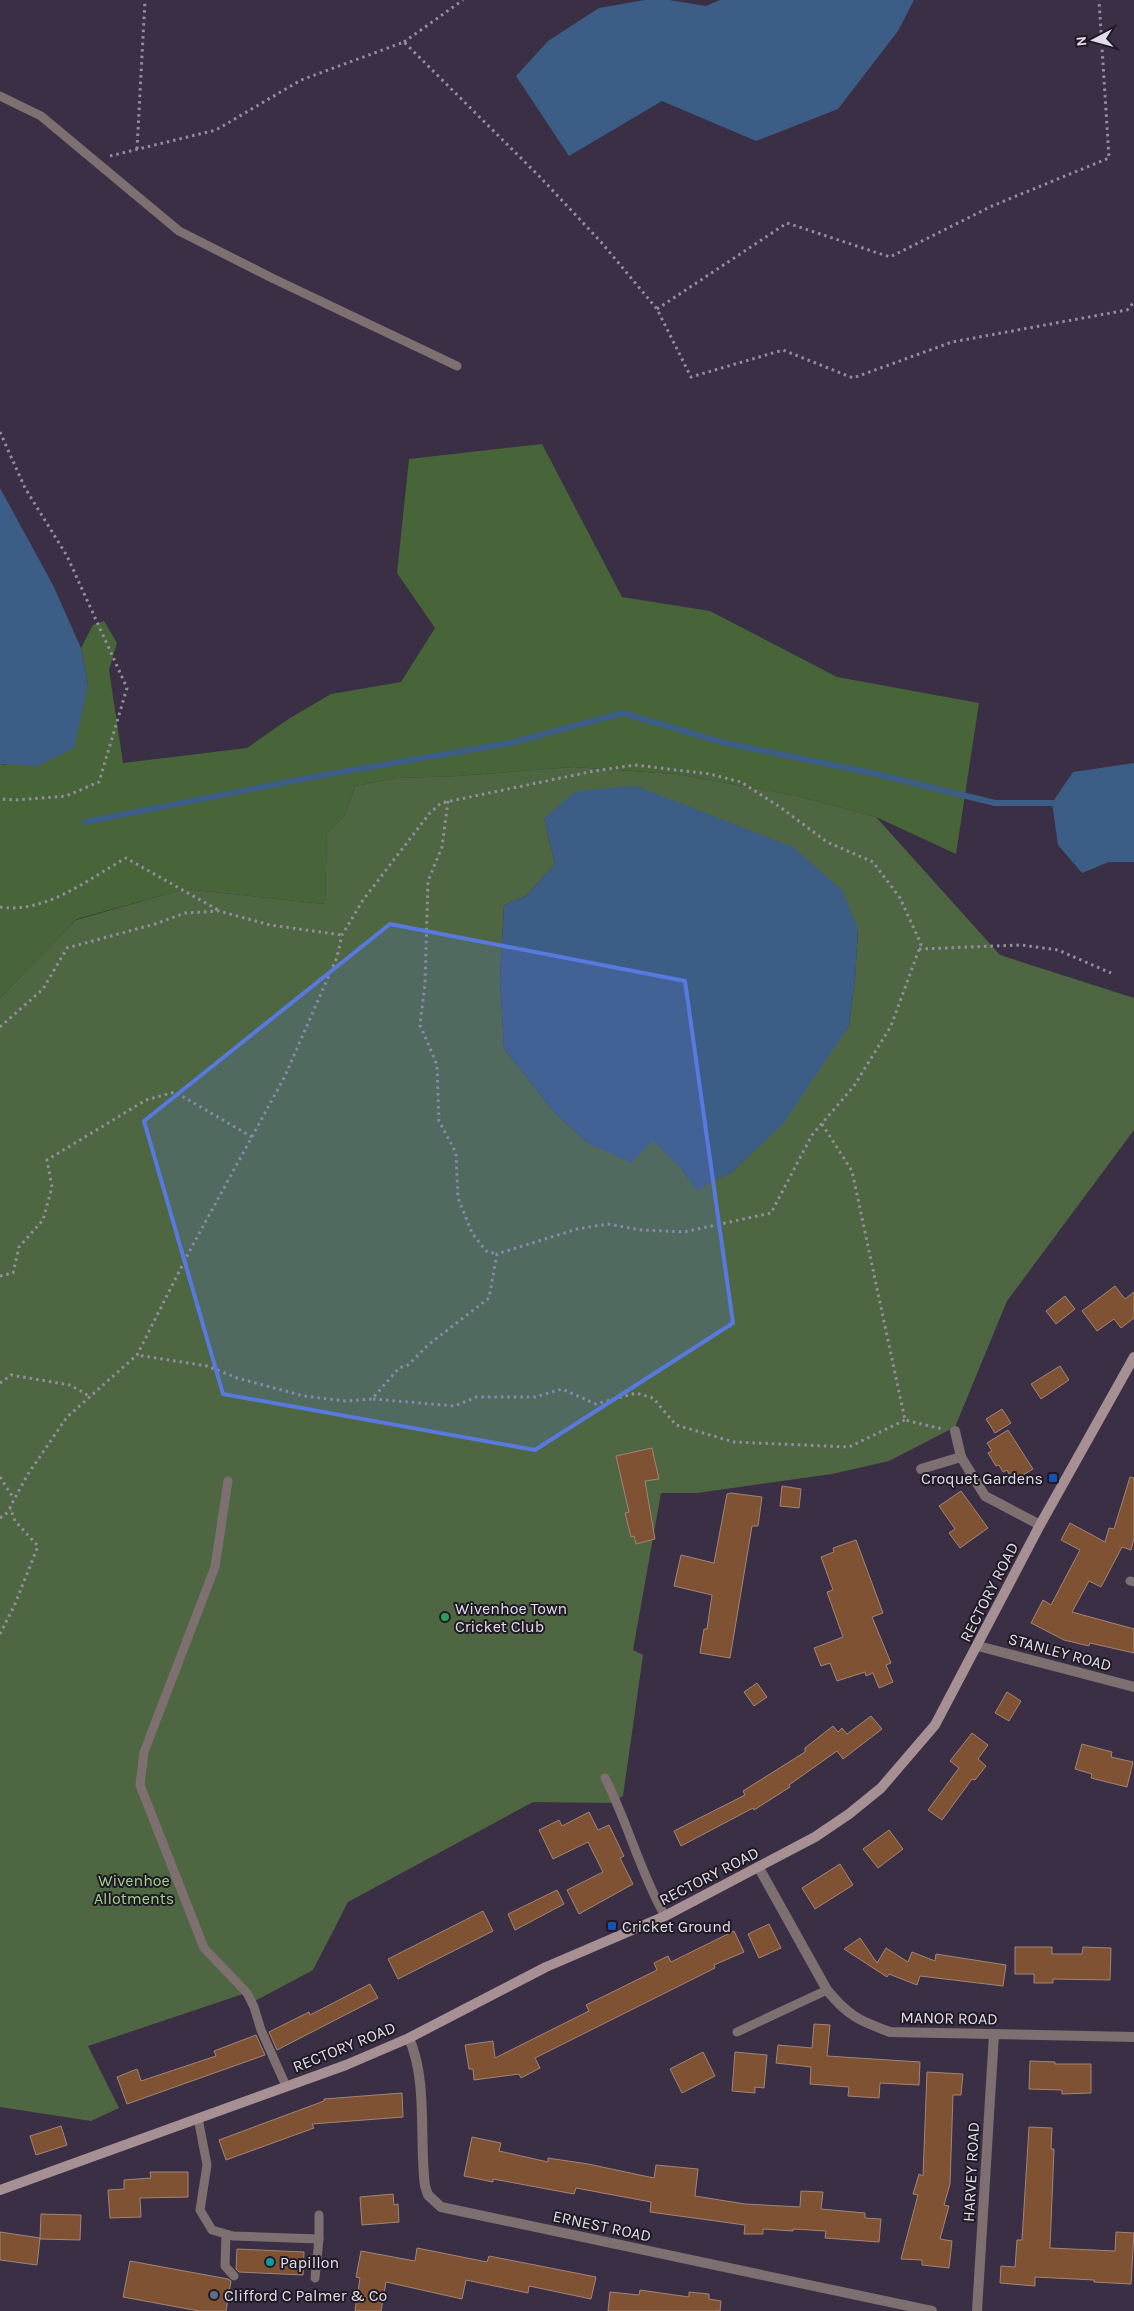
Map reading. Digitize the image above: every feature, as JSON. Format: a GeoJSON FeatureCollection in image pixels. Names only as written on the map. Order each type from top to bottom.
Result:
{"type":"FeatureCollection","features":[{"type":"Feature","properties":{"kind":"street","name":"RECTORY ROAD"},"geometry":{"type":"LineString","coordinates":[[0,2190],[346,2064],[409,2038],[546,1967],[665,1916],[815,1837],[849,1814],[881,1788],[935,1725],[1040,1526],[1133,1363]]}},
{"type":"Feature","properties":{"kind":"street"},"geometry":{"type":"LineString","coordinates":[[955,1431],[962,1457],[985,1496],[1040,1526]]}},
{"type":"Feature","properties":{"kind":"street"},"geometry":{"type":"LineString","coordinates":[[921,1470],[962,1457]]}},
{"type":"Feature","properties":{"kind":"street","name":"STANLEY ROAD"},"geometry":{"type":"LineString","coordinates":[[978,1646],[1134,1687]]}},
{"type":"Feature","properties":{"kind":"street","name":"MANOR ROAD"},"geometry":{"type":"LineString","coordinates":[[759,1868],[827,1990],[839,2005],[860,2021],[890,2032],[1134,2036]]}},
{"type":"Feature","properties":{"kind":"street","name":"HARVEY ROAD"},"geometry":{"type":"LineString","coordinates":[[977,2311],[994,2034]]}},
{"type":"Feature","properties":{"kind":"street","name":"ERNEST ROAD"},"geometry":{"type":"LineString","coordinates":[[409,2038],[414,2049],[419,2080],[425,2186],[428,2195],[441,2207],[932,2311]]}},
{"type":"Feature","properties":{"kind":"lane"},"geometry":{"type":"LineString","coordinates":[[0,96],[41,116],[179,231],[272,278],[457,366]]}},
{"type":"Feature","properties":{"kind":"lane"},"geometry":{"type":"LineString","coordinates":[[228,1481],[215,1567],[144,1752],[140,1785],[204,1948],[247,1993],[286,2086]]}},
{"type":"Feature","properties":{"kind":"lane"},"geometry":{"type":"LineString","coordinates":[[604,1778],[616,1800],[648,1887],[665,1916]]}},
{"type":"Feature","properties":{"kind":"lane"},"geometry":{"type":"LineString","coordinates":[[737,2032],[827,1990]]}},
{"type":"Feature","properties":{"kind":"lane"},"geometry":{"type":"LineString","coordinates":[[198,2118],[207,2165],[200,2210],[212,2230],[226,2235],[318,2239]]}},
{"type":"Feature","properties":{"kind":"lane"},"geometry":{"type":"LineString","coordinates":[[315,2278],[319,2215]]}},
{"type":"Feature","properties":{"kind":"lane"},"geometry":{"type":"LineString","coordinates":[[226,2235],[225,2266],[234,2276]]}},
{"type":"Feature","properties":{"kind":"path"},"geometry":{"type":"LineString","coordinates":[[137,150],[145,0]]}},
{"type":"Feature","properties":{"kind":"path"},"geometry":{"type":"LineString","coordinates":[[94,160],[216,130],[301,80],[404,42],[463,0]]}},
{"type":"Feature","properties":{"kind":"path"},"geometry":{"type":"LineString","coordinates":[[657,309],[787,223],[890,257],[992,206],[1109,158],[1099,0]]}},
{"type":"Feature","properties":{"kind":"path"},"geometry":{"type":"LineString","coordinates":[[404,42],[540,177],[601,242],[657,309],[691,377],[783,350],[853,378],[952,342],[1127,310],[1134,302]]}},
{"type":"Feature","properties":{"kind":"path"},"geometry":{"type":"LineString","coordinates":[[0,432],[25,488],[67,556],[127,688],[99,782],[66,796],[16,800],[0,799]]}},
{"type":"Feature","properties":{"kind":"path"},"geometry":{"type":"LineString","coordinates":[[0,1634],[15,1604],[38,1546],[15,1522],[10,1508],[14,1500],[28,1474],[67,1417],[137,1355],[189,1252],[284,1078],[338,957],[342,935],[363,900],[429,814],[441,803],[448,801],[594,771],[635,765],[710,774],[741,782],[780,807],[827,842],[874,862],[900,898],[921,944],[891,1026],[854,1086],[812,1136],[771,1213],[684,1232],[641,1230],[608,1224],[577,1228],[497,1254],[486,1251],[472,1233],[458,1198],[456,1153],[439,1121],[437,1065],[420,1025],[425,984],[428,881],[442,847],[448,801]]}},
{"type":"Feature","properties":{"kind":"path"},"geometry":{"type":"LineString","coordinates":[[0,907],[12,909],[43,904],[126,858],[219,912],[270,925],[342,935]]}},
{"type":"Feature","properties":{"kind":"path"},"geometry":{"type":"LineString","coordinates":[[0,1027],[43,989],[67,948],[155,924],[185,913],[219,912]]}},
{"type":"Feature","properties":{"kind":"path"},"geometry":{"type":"LineString","coordinates":[[919,949],[1021,945],[1058,950],[1111,973]]}},
{"type":"Feature","properties":{"kind":"path"},"geometry":{"type":"LineString","coordinates":[[0,1276],[13,1273],[19,1247],[43,1220],[52,1187],[47,1160],[146,1100],[175,1092],[252,1137]]}},
{"type":"Feature","properties":{"kind":"path"},"geometry":{"type":"LineString","coordinates":[[822,1124],[852,1171],[905,1420]]}},
{"type":"Feature","properties":{"kind":"path"},"geometry":{"type":"LineString","coordinates":[[372,1399],[399,1368],[408,1366],[428,1345],[489,1298],[497,1254]]}},
{"type":"Feature","properties":{"kind":"path"},"geometry":{"type":"LineString","coordinates":[[137,1355],[207,1366],[237,1378],[304,1396],[345,1401],[372,1399],[455,1406],[476,1397],[535,1397],[562,1389],[596,1404],[636,1393],[653,1398],[676,1424],[734,1442],[848,1447],[905,1420],[938,1429],[955,1431]]}},
{"type":"Feature","properties":{"kind":"path"},"geometry":{"type":"LineString","coordinates":[[0,1382],[11,1375],[30,1377],[70,1385],[91,1397]]}},
{"type":"Feature","properties":{"kind":"path"},"geometry":{"type":"LineString","coordinates":[[0,1477],[14,1500]]}},
{"type":"Feature","properties":{"kind":"path"},"geometry":{"type":"LineString","coordinates":[[0,1518],[11,1510]]}},
{"type":"Feature","properties":{"kind":"highlighted area"},"geometry":{"type":"Polygon","coordinates":[[[390,924],[685,981],[733,1323],[535,1450],[223,1394],[144,1121],[390,924]]]}},
{"type":"Feature","properties":{"kind":"green space"},"geometry":{"type":"Polygon","coordinates":[[[542,444],[622,597],[710,611],[837,677],[979,703],[956,854],[876,817],[793,795],[677,774],[573,767],[457,776],[397,778],[355,786],[344,817],[327,832],[325,904],[185,889],[77,919],[0,998],[0,764],[5,765],[88,685],[81,648],[93,625],[104,621],[117,643],[109,670],[123,763],[247,748],[290,718],[331,694],[401,682],[435,628],[397,573],[409,459],[542,444]]]}},
{"type":"Feature","properties":{"kind":"green space","name":"Wivenhoe Allotments"},"geometry":{"type":"Polygon","coordinates":[[[573,767],[677,774],[793,795],[876,817],[1000,955],[1134,998],[1134,1130],[1007,1301],[955,1427],[889,1461],[832,1474],[697,1493],[661,1493],[633,1650],[643,1655],[623,1796],[612,1803],[533,1802],[348,1902],[313,1970],[255,2001],[246,1993],[88,2046],[119,2108],[91,2121],[0,2107],[0,998],[76,920],[185,889],[325,904],[327,832],[344,817],[355,786],[397,778],[457,776],[573,767]],[[544,818],[555,864],[526,896],[504,905],[500,980],[504,1048],[554,1112],[588,1143],[653,1139],[681,1168],[696,1189],[732,1172],[752,1151],[849,1026],[855,979],[858,929],[544,818]]]}},
{"type":"Feature","properties":{"kind":"water"},"geometry":{"type":"Polygon","coordinates":[[[645,0],[669,0],[706,6],[720,0],[914,0],[898,31],[838,109],[756,141],[662,101],[569,156],[516,76],[548,41],[599,8],[645,0]]]}},
{"type":"Feature","properties":{"kind":"water"},"geometry":{"type":"Polygon","coordinates":[[[0,488],[53,585],[81,648],[88,685],[74,748],[38,766],[0,764],[0,488]]]}},
{"type":"Feature","properties":{"kind":"water"},"geometry":{"type":"Polygon","coordinates":[[[1134,763],[1134,862],[1109,862],[1082,873],[1058,845],[1052,803],[1073,772],[1134,763]]]}},
{"type":"Feature","properties":{"kind":"water"},"geometry":{"type":"Polygon","coordinates":[[[636,786],[793,847],[842,890],[858,929],[855,979],[849,1026],[783,1124],[732,1172],[696,1190],[681,1168],[653,1140],[631,1163],[588,1143],[554,1112],[504,1048],[500,980],[504,905],[526,896],[555,864],[544,818],[576,791],[636,786]]]}},
{"type":"Feature","properties":{"kind":"building"},"geometry":{"type":"Polygon","coordinates":[[[1115,1286],[1125,1299],[1134,1292],[1134,1318],[1121,1328],[1114,1319],[1097,1331],[1082,1311],[1115,1286]]]}},
{"type":"Feature","properties":{"kind":"building"},"geometry":{"type":"Polygon","coordinates":[[[1065,1296],[1075,1309],[1056,1324],[1046,1311],[1065,1296]]]}},
{"type":"Feature","properties":{"kind":"building"},"geometry":{"type":"Polygon","coordinates":[[[1060,1366],[1069,1380],[1041,1399],[1031,1384],[1060,1366]]]}},
{"type":"Feature","properties":{"kind":"building"},"geometry":{"type":"Polygon","coordinates":[[[1002,1409],[1011,1423],[995,1433],[986,1419],[1002,1409]]]}},
{"type":"Feature","properties":{"kind":"building"},"geometry":{"type":"Polygon","coordinates":[[[1008,1430],[1033,1469],[1013,1481],[1007,1470],[1003,1472],[999,1465],[996,1466],[988,1453],[992,1451],[987,1443],[1008,1430]]]}},
{"type":"Feature","properties":{"kind":"building"},"geometry":{"type":"Polygon","coordinates":[[[652,1448],[659,1479],[645,1481],[655,1539],[636,1544],[634,1536],[631,1537],[625,1513],[629,1512],[616,1456],[652,1448]]]}},
{"type":"Feature","properties":{"kind":"building"},"geometry":{"type":"Polygon","coordinates":[[[1130,1477],[1134,1478],[1134,1539],[1131,1550],[1122,1547],[1101,1587],[1089,1581],[1072,1612],[1134,1629],[1134,1653],[1090,1643],[1089,1646],[1064,1640],[1031,1623],[1043,1600],[1051,1605],[1080,1550],[1061,1540],[1070,1523],[1105,1542],[1109,1528],[1114,1529],[1130,1477]]]}},
{"type":"Feature","properties":{"kind":"building"},"geometry":{"type":"Polygon","coordinates":[[[782,1486],[801,1489],[799,1508],[780,1506],[782,1486]]]}},
{"type":"Feature","properties":{"kind":"building"},"geometry":{"type":"Polygon","coordinates":[[[961,1491],[988,1528],[960,1548],[949,1533],[955,1529],[939,1506],[961,1491]]]}},
{"type":"Feature","properties":{"kind":"building"},"geometry":{"type":"Polygon","coordinates":[[[727,1494],[762,1497],[758,1526],[752,1526],[730,1658],[700,1653],[704,1629],[707,1629],[712,1595],[674,1586],[681,1555],[714,1563],[727,1494]]]}},
{"type":"Feature","properties":{"kind":"building"},"geometry":{"type":"Polygon","coordinates":[[[856,1540],[883,1613],[872,1617],[891,1663],[886,1665],[893,1682],[879,1688],[873,1673],[866,1676],[865,1672],[837,1681],[830,1663],[821,1666],[814,1648],[843,1637],[827,1592],[833,1590],[821,1557],[834,1552],[833,1548],[856,1540]]]}},
{"type":"Feature","properties":{"kind":"building"},"geometry":{"type":"Polygon","coordinates":[[[757,1683],[767,1697],[754,1706],[744,1692],[757,1683]]]}},
{"type":"Feature","properties":{"kind":"building"},"geometry":{"type":"Polygon","coordinates":[[[1007,1692],[1021,1701],[1009,1721],[995,1713],[1007,1692]]]}},
{"type":"Feature","properties":{"kind":"building"},"geometry":{"type":"Polygon","coordinates":[[[871,1716],[882,1729],[843,1759],[837,1751],[789,1785],[790,1787],[754,1810],[753,1808],[681,1846],[674,1831],[745,1795],[743,1791],[805,1752],[805,1748],[833,1726],[838,1732],[842,1728],[847,1734],[871,1716]]]}},
{"type":"Feature","properties":{"kind":"building"},"geometry":{"type":"Polygon","coordinates":[[[972,1733],[988,1745],[978,1759],[986,1766],[975,1780],[972,1779],[942,1820],[928,1810],[959,1768],[950,1761],[972,1733]]]}},
{"type":"Feature","properties":{"kind":"building"},"geometry":{"type":"Polygon","coordinates":[[[1082,1744],[1112,1752],[1111,1757],[1133,1762],[1127,1787],[1091,1778],[1092,1774],[1075,1769],[1082,1744]]]}},
{"type":"Feature","properties":{"kind":"building"},"geometry":{"type":"Polygon","coordinates":[[[589,1812],[598,1830],[609,1825],[624,1856],[620,1858],[633,1884],[579,1914],[567,1890],[603,1872],[588,1842],[553,1859],[539,1830],[559,1820],[562,1826],[589,1812]]]}},
{"type":"Feature","properties":{"kind":"building"},"geometry":{"type":"Polygon","coordinates":[[[889,1830],[903,1849],[878,1868],[863,1849],[889,1830]]]}},
{"type":"Feature","properties":{"kind":"building"},"geometry":{"type":"Polygon","coordinates":[[[840,1864],[853,1885],[815,1909],[802,1888],[840,1864]]]}},
{"type":"Feature","properties":{"kind":"building"},"geometry":{"type":"Polygon","coordinates":[[[557,1890],[564,1904],[515,1930],[508,1914],[557,1890]]]}},
{"type":"Feature","properties":{"kind":"building"},"geometry":{"type":"Polygon","coordinates":[[[483,1911],[493,1931],[398,1979],[388,1959],[483,1911]]]}},
{"type":"Feature","properties":{"kind":"building"},"geometry":{"type":"Polygon","coordinates":[[[769,1924],[781,1948],[759,1958],[748,1934],[769,1924]]]}},
{"type":"Feature","properties":{"kind":"building"},"geometry":{"type":"Polygon","coordinates":[[[734,1931],[744,1952],[714,1965],[715,1968],[535,2058],[540,2068],[521,2078],[519,2074],[474,2080],[473,2069],[469,2069],[465,2045],[493,2041],[495,2058],[589,2011],[586,2005],[657,1970],[654,1963],[668,1956],[671,1962],[734,1931]]]}},
{"type":"Feature","properties":{"kind":"building"},"geometry":{"type":"Polygon","coordinates":[[[860,1938],[877,1963],[886,1948],[908,1962],[912,1952],[935,1961],[936,1954],[1006,1965],[1003,1986],[920,1976],[917,1985],[889,1974],[887,1977],[844,1949],[860,1938]]]}},
{"type":"Feature","properties":{"kind":"building"},"geometry":{"type":"Polygon","coordinates":[[[1015,1947],[1052,1947],[1052,1954],[1082,1954],[1083,1947],[1111,1948],[1110,1980],[1053,1979],[1053,1983],[1034,1983],[1034,1974],[1015,1974],[1015,1947]]]}},
{"type":"Feature","properties":{"kind":"building"},"geometry":{"type":"Polygon","coordinates":[[[370,1984],[378,1998],[277,2050],[269,2032],[309,2012],[310,2015],[370,1984]]]}},
{"type":"Feature","properties":{"kind":"building"},"geometry":{"type":"Polygon","coordinates":[[[814,2024],[830,2025],[827,2056],[920,2062],[919,2085],[880,2083],[879,2098],[848,2096],[849,2087],[810,2084],[811,2067],[776,2063],[778,2045],[812,2048],[814,2024]]]}},
{"type":"Feature","properties":{"kind":"building"},"geometry":{"type":"Polygon","coordinates":[[[256,2035],[265,2055],[127,2104],[117,2077],[137,2069],[141,2081],[216,2056],[214,2051],[256,2035]]]}},
{"type":"Feature","properties":{"kind":"building"},"geometry":{"type":"Polygon","coordinates":[[[703,2052],[715,2076],[682,2093],[670,2069],[703,2052]]]}},
{"type":"Feature","properties":{"kind":"building"},"geometry":{"type":"Polygon","coordinates":[[[735,2052],[767,2055],[764,2088],[755,2087],[755,2093],[732,2091],[735,2052]]]}},
{"type":"Feature","properties":{"kind":"building"},"geometry":{"type":"Polygon","coordinates":[[[1030,2061],[1055,2062],[1055,2064],[1091,2064],[1091,2093],[1062,2094],[1062,2090],[1029,2089],[1030,2061]]]}},
{"type":"Feature","properties":{"kind":"building"},"geometry":{"type":"Polygon","coordinates":[[[927,2072],[963,2074],[961,2095],[953,2095],[950,2184],[944,2205],[949,2206],[940,2239],[952,2241],[949,2268],[922,2265],[922,2260],[901,2259],[918,2195],[913,2194],[919,2174],[923,2176],[927,2072]]]}},
{"type":"Feature","properties":{"kind":"building"},"geometry":{"type":"Polygon","coordinates":[[[402,2093],[403,2117],[312,2124],[314,2128],[226,2160],[219,2140],[324,2101],[324,2099],[402,2093]]]}},
{"type":"Feature","properties":{"kind":"building"},"geometry":{"type":"Polygon","coordinates":[[[61,2126],[67,2145],[36,2155],[30,2136],[61,2126]]]}},
{"type":"Feature","properties":{"kind":"building"},"geometry":{"type":"Polygon","coordinates":[[[1029,2127],[1052,2128],[1051,2149],[1054,2149],[1050,2248],[1115,2251],[1116,2232],[1134,2233],[1131,2284],[1035,2277],[1035,2286],[1000,2283],[1001,2266],[1015,2267],[1017,2240],[1022,2240],[1029,2127]]]}},
{"type":"Feature","properties":{"kind":"building"},"geometry":{"type":"Polygon","coordinates":[[[472,2137],[501,2143],[499,2151],[548,2162],[548,2158],[588,2164],[654,2178],[656,2165],[698,2169],[695,2196],[745,2204],[800,2207],[801,2191],[823,2192],[821,2209],[865,2213],[865,2218],[881,2219],[879,2242],[825,2238],[826,2231],[793,2229],[793,2231],[763,2229],[763,2234],[744,2234],[745,2225],[650,2212],[651,2202],[576,2188],[574,2194],[493,2179],[493,2182],[464,2176],[472,2137]]]}},
{"type":"Feature","properties":{"kind":"building"},"geometry":{"type":"Polygon","coordinates":[[[150,2172],[188,2172],[188,2197],[140,2198],[141,2217],[110,2218],[108,2190],[124,2189],[124,2180],[151,2178],[150,2172]]]}},
{"type":"Feature","properties":{"kind":"building"},"geometry":{"type":"Polygon","coordinates":[[[393,2194],[394,2205],[398,2204],[399,2222],[362,2225],[360,2197],[393,2194]]]}},
{"type":"Feature","properties":{"kind":"building"},"geometry":{"type":"Polygon","coordinates":[[[41,2214],[81,2215],[80,2240],[40,2239],[41,2214]]]}},
{"type":"Feature","properties":{"kind":"building"},"geometry":{"type":"Polygon","coordinates":[[[0,2232],[40,2238],[37,2265],[0,2260],[0,2232]]]}},
{"type":"Feature","properties":{"kind":"building"},"geometry":{"type":"Polygon","coordinates":[[[417,2248],[487,2262],[489,2256],[596,2277],[591,2299],[529,2286],[528,2293],[466,2280],[462,2299],[386,2282],[381,2311],[355,2311],[360,2278],[356,2277],[361,2251],[415,2261],[417,2248]]]}},
{"type":"Feature","properties":{"kind":"building","name":"Papillon"},"geometry":{"type":"Polygon","coordinates":[[[237,2249],[304,2252],[303,2275],[239,2272],[236,2269],[237,2249]]]}},
{"type":"Feature","properties":{"kind":"building"},"geometry":{"type":"Polygon","coordinates":[[[130,2261],[228,2279],[231,2281],[226,2311],[199,2311],[123,2297],[130,2261]]]}},
{"type":"Feature","properties":{"kind":"building"},"geometry":{"type":"Polygon","coordinates":[[[640,2290],[689,2297],[689,2292],[709,2294],[709,2299],[721,2301],[720,2311],[608,2311],[610,2292],[639,2295],[640,2290]]]}},
{"type":"Feature","properties":{"kind":"waterway"},"geometry":{"type":"LineString","coordinates":[[85,822],[318,776],[510,743],[623,713],[725,743],[872,773],[995,803],[1052,803]]}},
{"type":"Feature","properties":{"kind":"place","name":"Croquet Gardens"},"geometry":{"type":"Point","coordinates":[1053,1478]}},
{"type":"Feature","properties":{"kind":"place","name":"Wivenhoe Town Cricket Club"},"geometry":{"type":"Point","coordinates":[445,1617]}},
{"type":"Feature","properties":{"kind":"place","name":"Cricket Ground"},"geometry":{"type":"Point","coordinates":[612,1926]}},
{"type":"Feature","properties":{"kind":"place","name":"Papillon"},"geometry":{"type":"Point","coordinates":[270,2262]}},
{"type":"Feature","properties":{"kind":"place","name":"Clifford C Palmer & Co"},"geometry":{"type":"Point","coordinates":[214,2295]}}]}
